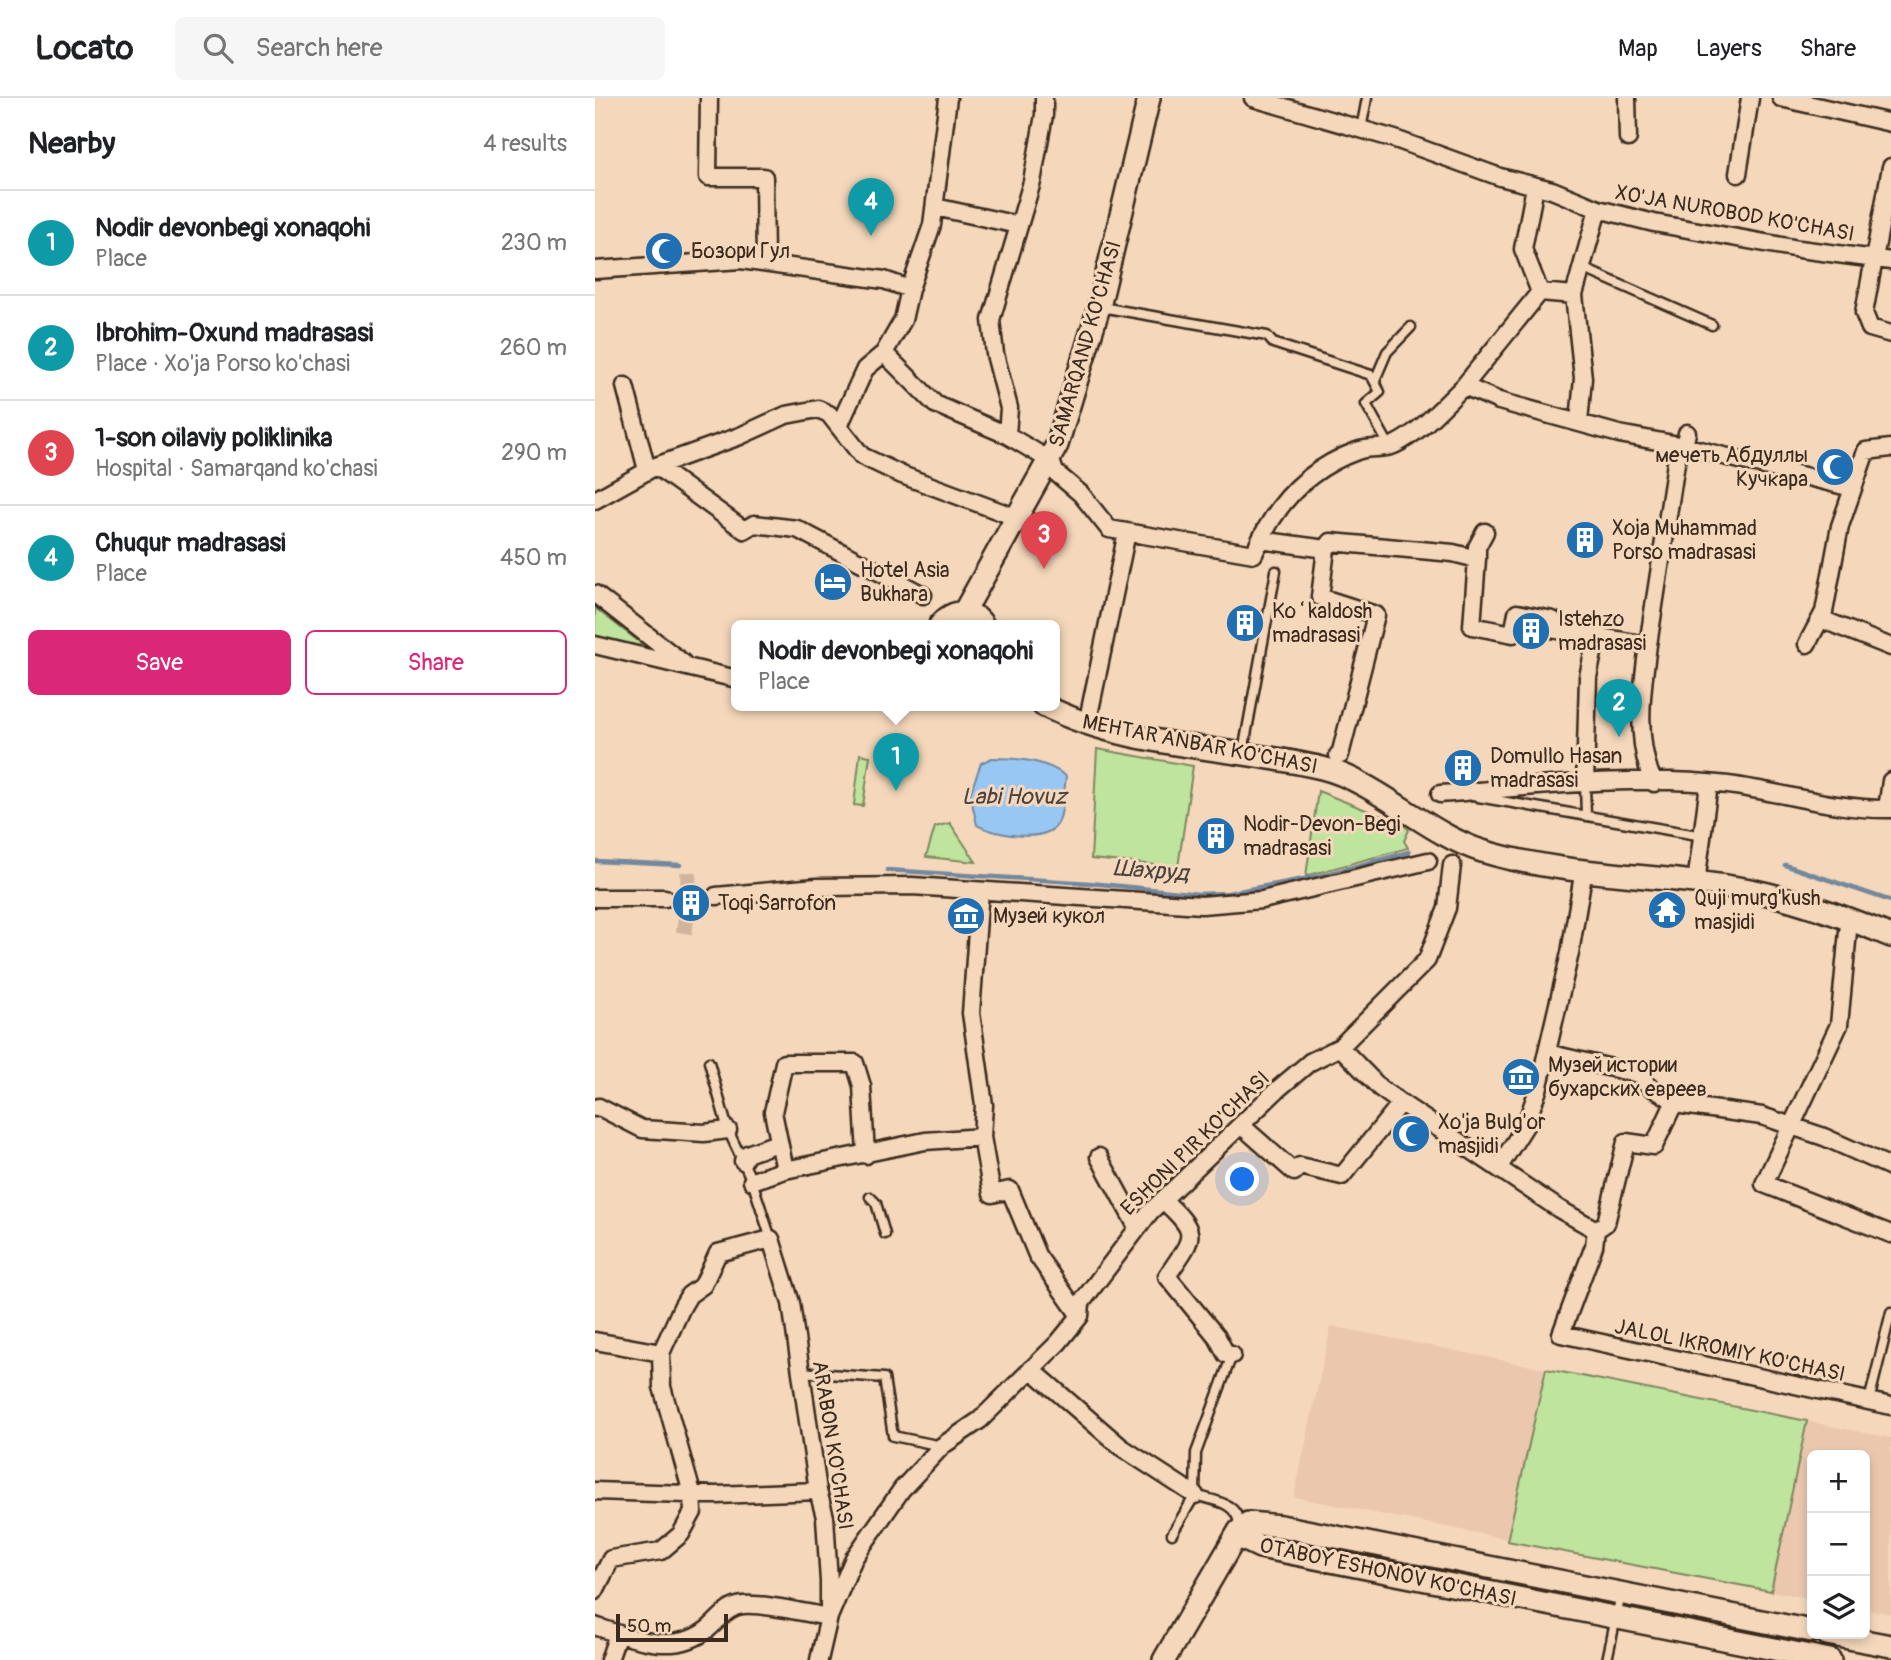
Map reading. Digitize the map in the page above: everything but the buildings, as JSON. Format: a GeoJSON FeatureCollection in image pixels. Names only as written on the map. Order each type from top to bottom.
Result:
{"type":"FeatureCollection","features":[{"type":"Feature","properties":{"kind":"street"},"geometry":{"type":"LineString","coordinates":[[709,98],[708,177],[764,177],[765,263]]}},
{"type":"Feature","properties":{"kind":"street"},"geometry":{"type":"LineString","coordinates":[[839,426],[865,369],[884,353],[903,320],[910,289],[922,262],[935,207],[948,98]]}},
{"type":"Feature","properties":{"kind":"street"},"geometry":{"type":"LineString","coordinates":[[1007,435],[1009,408],[995,354],[991,320],[1032,182],[1044,115],[1044,98]]}},
{"type":"Feature","properties":{"kind":"street","name":"SAMARQAND KO'CHASI"},"geometry":{"type":"LineString","coordinates":[[964,612],[1015,517],[1051,461],[1099,307],[1149,98]]}},
{"type":"Feature","properties":{"kind":"street","name":"XO'JA NUROBOD KO'CHASI"},"geometry":{"type":"LineString","coordinates":[[1253,98],[1361,129],[1598,209],[1799,249],[1883,260]]}},
{"type":"Feature","properties":{"kind":"street"},"geometry":{"type":"LineString","coordinates":[[1627,98],[1627,138]]}},
{"type":"Feature","properties":{"kind":"street"},"geometry":{"type":"LineString","coordinates":[[1738,174],[1750,98]]}},
{"type":"Feature","properties":{"kind":"street"},"geometry":{"type":"LineString","coordinates":[[1781,98],[1891,123]]}},
{"type":"Feature","properties":{"kind":"street"},"geometry":{"type":"LineString","coordinates":[[1891,167],[1883,260],[1864,313],[1870,328],[1891,334]]}},
{"type":"Feature","properties":{"kind":"street"},"geometry":{"type":"LineString","coordinates":[[1535,187],[1523,249],[1540,292]]}},
{"type":"Feature","properties":{"kind":"street"},"geometry":{"type":"LineString","coordinates":[[935,207],[1018,225]]}},
{"type":"Feature","properties":{"kind":"street"},"geometry":{"type":"LineString","coordinates":[[1579,422],[1583,378],[1574,295],[1598,209]]}},
{"type":"Feature","properties":{"kind":"street"},"geometry":{"type":"LineString","coordinates":[[595,271],[741,260],[884,280],[910,289]]}},
{"type":"Feature","properties":{"kind":"street"},"geometry":{"type":"LineString","coordinates":[[1540,292],[1574,295]]}},
{"type":"Feature","properties":{"kind":"street"},"geometry":{"type":"LineString","coordinates":[[884,353],[935,404],[1007,435],[1051,461],[1055,472],[1081,494],[1109,528],[1254,554],[1282,502],[1305,479],[1360,449],[1390,447],[1411,436],[1464,386],[1540,292]]}},
{"type":"Feature","properties":{"kind":"street"},"geometry":{"type":"LineString","coordinates":[[625,386],[652,468],[744,530],[754,524],[797,529],[923,596]]}},
{"type":"Feature","properties":{"kind":"street"},"geometry":{"type":"LineString","coordinates":[[1464,386],[1499,401],[1619,434],[1685,440],[1852,488]]}},
{"type":"Feature","properties":{"kind":"street"},"geometry":{"type":"LineString","coordinates":[[595,500],[652,468],[807,410],[818,409],[829,414],[862,456],[902,475],[1015,517]]}},
{"type":"Feature","properties":{"kind":"street"},"geometry":{"type":"LineString","coordinates":[[1654,783],[1645,765],[1642,687],[1669,496],[1678,450],[1685,440]]}},
{"type":"Feature","properties":{"kind":"street"},"geometry":{"type":"LineString","coordinates":[[1807,644],[1821,619],[1840,526],[1866,451],[1891,448]]}},
{"type":"Feature","properties":{"kind":"street"},"geometry":{"type":"LineString","coordinates":[[1090,710],[1127,532]]}},
{"type":"Feature","properties":{"kind":"street"},"geometry":{"type":"LineString","coordinates":[[1485,532],[1476,547],[1472,626],[1513,634],[1517,613],[1553,620],[1552,629],[1596,639],[1648,645]]}},
{"type":"Feature","properties":{"kind":"street"},"geometry":{"type":"LineString","coordinates":[[1260,540],[1326,549]]}},
{"type":"Feature","properties":{"kind":"street"},"geometry":{"type":"LineString","coordinates":[[1338,755],[1341,755],[1376,615],[1320,597],[1326,549],[1331,542],[1441,552],[1477,559]]}},
{"type":"Feature","properties":{"kind":"street"},"geometry":{"type":"LineString","coordinates":[[595,594],[688,666]]}},
{"type":"Feature","properties":{"kind":"street"},"geometry":{"type":"LineString","coordinates":[[944,620],[964,612],[978,620]]}},
{"type":"Feature","properties":{"kind":"street"},"geometry":{"type":"LineString","coordinates":[[1821,619],[1891,647]]}},
{"type":"Feature","properties":{"kind":"street"},"geometry":{"type":"LineString","coordinates":[[1585,784],[1588,677],[1596,639]]}},
{"type":"Feature","properties":{"kind":"street"},"geometry":{"type":"LineString","coordinates":[[595,645],[731,677]]}},
{"type":"Feature","properties":{"kind":"street","name":"MEHTAR ANBAR KO'CHASI"},"geometry":{"type":"LineString","coordinates":[[1059,711],[1105,728],[1325,769],[1394,803],[1450,837],[1483,851],[1553,866],[1755,891],[1815,908],[1891,936]]}},
{"type":"Feature","properties":{"kind":"street"},"geometry":{"type":"LineString","coordinates":[[1448,793],[1585,784],[1709,784],[1840,806],[1889,809],[1891,781]]}},
{"type":"Feature","properties":{"kind":"street"},"geometry":{"type":"LineString","coordinates":[[1696,883],[1709,784]]}},
{"type":"Feature","properties":{"kind":"street"},"geometry":{"type":"LineString","coordinates":[[716,896],[817,887],[912,886],[1202,905],[1262,900],[1428,861]]}},
{"type":"Feature","properties":{"kind":"street","name":"ESHONI PIR KO'CHASI"},"geometry":{"type":"LineString","coordinates":[[829,1617],[854,1558],[879,1519],[942,1446],[980,1420],[1058,1343],[1080,1316],[1081,1303],[1137,1227],[1310,1062],[1340,1047],[1427,960],[1447,908],[1453,865]]}},
{"type":"Feature","properties":{"kind":"street"},"geometry":{"type":"LineString","coordinates":[[1499,1167],[1525,1126],[1548,1053],[1582,881]]}},
{"type":"Feature","properties":{"kind":"street"},"geometry":{"type":"LineString","coordinates":[[979,891],[971,1013],[984,1105],[982,1137],[992,1194],[1010,1190],[1037,1255],[1080,1316]]}},
{"type":"Feature","properties":{"kind":"street"},"geometry":{"type":"LineString","coordinates":[[595,898],[665,898]]}},
{"type":"Feature","properties":{"kind":"street"},"geometry":{"type":"LineString","coordinates":[[1848,931],[1839,1025],[1764,1184],[1891,1234]]}},
{"type":"Feature","properties":{"kind":"street"},"geometry":{"type":"LineString","coordinates":[[1340,1047],[1380,1088],[1559,1209],[1596,1230],[1606,1223],[1626,1142],[1654,1146],[1675,1101]]}},
{"type":"Feature","properties":{"kind":"street"},"geometry":{"type":"LineString","coordinates":[[1548,1053],[1642,1075],[1647,1085],[1682,1105],[1762,1116],[1791,1125],[1891,1167]]}},
{"type":"Feature","properties":{"kind":"street"},"geometry":{"type":"LineString","coordinates":[[785,1170],[777,1143],[773,1112],[784,1063],[855,1063],[862,1086],[866,1155]]}},
{"type":"Feature","properties":{"kind":"street"},"geometry":{"type":"LineString","coordinates":[[1242,1126],[1294,1172],[1300,1166],[1342,1176],[1401,1103]]}},
{"type":"Feature","properties":{"kind":"street"},"geometry":{"type":"LineString","coordinates":[[595,1108],[599,1107],[642,1129],[704,1133],[728,1130]]}},
{"type":"Feature","properties":{"kind":"street"},"geometry":{"type":"LineString","coordinates":[[752,1181],[785,1170],[925,1141],[982,1137]]}},
{"type":"Feature","properties":{"kind":"street"},"geometry":{"type":"LineString","coordinates":[[743,1161],[747,1154],[777,1143]]}},
{"type":"Feature","properties":{"kind":"street"},"geometry":{"type":"LineString","coordinates":[[1100,1157],[1137,1227]]}},
{"type":"Feature","properties":{"kind":"street"},"geometry":{"type":"LineString","coordinates":[[1163,1200],[1188,1223],[1190,1231],[1185,1249],[1167,1276],[1217,1337],[1226,1354],[1231,1355]]}},
{"type":"Feature","properties":{"kind":"street","name":"JALOL IKROMIY KO'CHASI"},"geometry":{"type":"LineString","coordinates":[[1596,1230],[1594,1245],[1561,1334],[1891,1406]]}},
{"type":"Feature","properties":{"kind":"street"},"geometry":{"type":"LineString","coordinates":[[595,1591],[611,1559],[661,1551],[681,1534],[693,1512],[692,1493],[670,1425],[662,1387],[660,1353],[682,1307],[689,1295],[703,1285],[718,1253],[771,1239]]}},
{"type":"Feature","properties":{"kind":"street","name":"ARABON KO'CHASI"},"geometry":{"type":"LineString","coordinates":[[771,1239],[791,1303],[818,1491],[825,1517],[829,1617],[819,1660]]}},
{"type":"Feature","properties":{"kind":"street"},"geometry":{"type":"LineString","coordinates":[[595,1341],[660,1353]]}},
{"type":"Feature","properties":{"kind":"street"},"geometry":{"type":"LineString","coordinates":[[1031,1369],[1121,1447],[1195,1495]]}},
{"type":"Feature","properties":{"kind":"street"},"geometry":{"type":"LineString","coordinates":[[595,1491],[818,1491]]}},
{"type":"Feature","properties":{"kind":"street","name":"OTABOY ESHONOV KO'CHASI"},"geometry":{"type":"LineString","coordinates":[[1807,1630],[1264,1522],[1248,1523],[1239,1531],[1240,1537],[1260,1547],[1830,1660]]}},
{"type":"Feature","properties":{"kind":"street"},"geometry":{"type":"LineString","coordinates":[[1164,1660],[1239,1531]]}},
{"type":"Feature","properties":{"kind":"street"},"geometry":{"type":"LineString","coordinates":[[595,1626],[638,1641],[670,1644],[706,1631],[725,1612],[742,1604],[829,1617]]}},
{"type":"Feature","properties":{"kind":"street"},"geometry":{"type":"LineString","coordinates":[[609,1660],[618,1634]]}},
{"type":"Feature","properties":{"kind":"street"},"geometry":{"type":"LineString","coordinates":[[1854,1639],[1891,1646]]}},
{"type":"Feature","properties":{"kind":"lane"},"geometry":{"type":"LineString","coordinates":[[1361,129],[1367,98]]}},
{"type":"Feature","properties":{"kind":"lane"},"geometry":{"type":"LineString","coordinates":[[1580,267],[1712,325]]}},
{"type":"Feature","properties":{"kind":"lane"},"geometry":{"type":"LineString","coordinates":[[1099,307],[1267,336],[1273,343],[1371,375],[1380,392],[1366,404],[1390,447]]}},
{"type":"Feature","properties":{"kind":"lane"},"geometry":{"type":"LineString","coordinates":[[1375,380],[1387,352],[1411,327]]}},
{"type":"Feature","properties":{"kind":"lane"},"geometry":{"type":"LineString","coordinates":[[1242,755],[1276,571]]}},
{"type":"Feature","properties":{"kind":"lane"},"geometry":{"type":"LineString","coordinates":[[1585,784],[1585,816]]}},
{"type":"Feature","properties":{"kind":"lane"},"geometry":{"type":"LineString","coordinates":[[1448,793],[1703,836]]}},
{"type":"Feature","properties":{"kind":"lane"},"geometry":{"type":"LineString","coordinates":[[709,1062],[728,1130],[752,1181],[771,1239]]}},
{"type":"Feature","properties":{"kind":"lane"},"geometry":{"type":"LineString","coordinates":[[870,1197],[876,1203],[885,1234]]}},
{"type":"Feature","properties":{"kind":"lane"},"geometry":{"type":"LineString","coordinates":[[1869,1401],[1891,1312]]}},
{"type":"Feature","properties":{"kind":"lane"},"geometry":{"type":"LineString","coordinates":[[1172,1534],[1195,1495],[1196,1453],[1231,1355]]}},
{"type":"Feature","properties":{"kind":"lane"},"geometry":{"type":"LineString","coordinates":[[800,1372],[884,1378],[893,1436],[942,1446]]}},
{"type":"Feature","properties":{"kind":"lane"},"geometry":{"type":"LineString","coordinates":[[1195,1495],[1233,1507],[1238,1513],[1239,1531]]}},
{"type":"Feature","properties":{"kind":"lane"},"geometry":{"type":"LineString","coordinates":[[1608,1660],[1621,1594]]}},
{"type":"Feature","properties":{"kind":"shaded area"},"geometry":{"type":"Polygon","coordinates":[[[1331,1326],[1891,1438],[1891,1614],[1870,1610],[1870,1450],[1807,1450],[1807,1598],[1294,1497],[1331,1326]]]}},
{"type":"Feature","properties":{"kind":"green space"},"geometry":{"type":"Polygon","coordinates":[[[595,608],[651,651],[595,639],[595,608]]]}},
{"type":"Feature","properties":{"kind":"green space"},"geometry":{"type":"Polygon","coordinates":[[[1097,749],[1193,766],[1178,867],[1091,859],[1097,749]]]}},
{"type":"Feature","properties":{"kind":"green space"},"geometry":{"type":"Polygon","coordinates":[[[860,754],[870,756],[863,806],[854,805],[860,754]]]}},
{"type":"Feature","properties":{"kind":"green space"},"geometry":{"type":"Polygon","coordinates":[[[1318,791],[1404,825],[1409,830],[1404,841],[1408,848],[1306,876],[1318,791]]]}},
{"type":"Feature","properties":{"kind":"green space"},"geometry":{"type":"Polygon","coordinates":[[[950,823],[976,862],[926,857],[935,827],[950,823]]]}},
{"type":"Feature","properties":{"kind":"green space"},"geometry":{"type":"Polygon","coordinates":[[[1546,1369],[1807,1421],[1771,1591],[1507,1541],[1546,1369]]]}},
{"type":"Feature","properties":{"kind":"water","name":"Labi Hovuz"},"geometry":{"type":"Polygon","coordinates":[[[992,758],[1031,761],[1049,766],[1066,776],[1061,816],[1053,828],[1044,833],[1021,836],[996,832],[977,825],[970,794],[981,763],[992,758]]]}},
{"type":"Feature","properties":{"kind":"waterway","name":"Шахруд"},"geometry":{"type":"LineString","coordinates":[[887,870],[1090,883],[1199,894],[1228,893],[1320,876],[1409,852]]}},
{"type":"Feature","properties":{"kind":"waterway","name":"Шахруд"},"geometry":{"type":"LineString","coordinates":[[595,861],[680,865]]}},
{"type":"Feature","properties":{"kind":"waterway"},"geometry":{"type":"LineString","coordinates":[[1785,865],[1891,901]]}},
{"type":"Feature","properties":{"kind":"tunnel"},"geometry":{"type":"LineString","coordinates":[[684,933],[689,899],[688,872]]}},
{"type":"Feature","properties":{"kind":"tunnel"},"geometry":{"type":"LineString","coordinates":[[665,898],[716,896]]}},
{"type":"Feature","properties":{"kind":"place","name":"Chuqur madrasasi"},"geometry":{"type":"Point","coordinates":[871,236]}},
{"type":"Feature","properties":{"kind":"place","name":"Бозори Гул"},"geometry":{"type":"Point","coordinates":[664,251]}},
{"type":"Feature","properties":{"kind":"place","name":"мечеть Абдуллы Кучкара"},"geometry":{"type":"Point","coordinates":[1835,467]}},
{"type":"Feature","properties":{"kind":"place","name":"Xoja Muhammad Porso madrasasi"},"geometry":{"type":"Point","coordinates":[1585,540]}},
{"type":"Feature","properties":{"kind":"place","name":"1-son oilaviy poliklinika"},"geometry":{"type":"Point","coordinates":[1044,569]}},
{"type":"Feature","properties":{"kind":"place","name":"Hotel Asia Bukhara"},"geometry":{"type":"Point","coordinates":[833,582]}},
{"type":"Feature","properties":{"kind":"place","name":"Koʻkaldosh madrasasi"},"geometry":{"type":"Point","coordinates":[1245,623]}},
{"type":"Feature","properties":{"kind":"place","name":"Istehzo madrasasi"},"geometry":{"type":"Point","coordinates":[1531,631]}},
{"type":"Feature","properties":{"kind":"place","name":"Ibrohim-Oxund madrasasi"},"geometry":{"type":"Point","coordinates":[1619,737]}},
{"type":"Feature","properties":{"kind":"place","name":"Domullo Hasan madrasasi"},"geometry":{"type":"Point","coordinates":[1463,768]}},
{"type":"Feature","properties":{"kind":"place","name":"Nodir devonbegi xonaqohi"},"geometry":{"type":"Point","coordinates":[896,791]}},
{"type":"Feature","properties":{"kind":"place","name":"Nodir-Devon-Begi madrasasi"},"geometry":{"type":"Point","coordinates":[1216,836]}},
{"type":"Feature","properties":{"kind":"place","name":"Toqi Sarrofon"},"geometry":{"type":"Point","coordinates":[691,903]}},
{"type":"Feature","properties":{"kind":"place","name":"Quji murg'kush masjidi"},"geometry":{"type":"Point","coordinates":[1667,910]}},
{"type":"Feature","properties":{"kind":"place","name":"Музей кукол"},"geometry":{"type":"Point","coordinates":[966,916]}},
{"type":"Feature","properties":{"kind":"place","name":"Музей истории бухарских евреев"},"geometry":{"type":"Point","coordinates":[1521,1077]}},
{"type":"Feature","properties":{"kind":"place","name":"Xo'ja Bulg'or masjidi"},"geometry":{"type":"Point","coordinates":[1411,1134]}}]}
